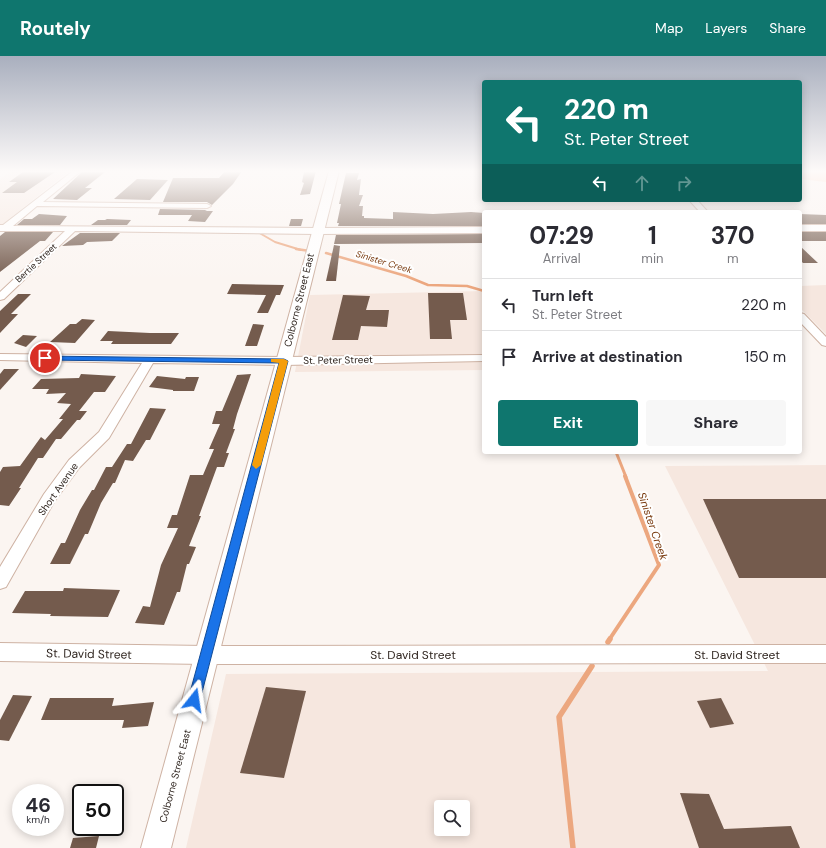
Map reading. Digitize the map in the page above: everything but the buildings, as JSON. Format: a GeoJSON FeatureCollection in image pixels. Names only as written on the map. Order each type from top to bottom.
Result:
{"type":"FeatureCollection","features":[{"type":"Feature","properties":{"kind":"main road","name":"Colborne Street East"},"geometry":{"type":"LineString","coordinates":[[156,848],[324,208]]}},
{"type":"Feature","properties":{"kind":"street"},"geometry":{"type":"LineString","coordinates":[[2,228],[30,208]]}},
{"type":"Feature","properties":{"kind":"street"},"geometry":{"type":"LineString","coordinates":[[2,228],[317,231],[482,230]]}},
{"type":"Feature","properties":{"kind":"street"},"geometry":{"type":"LineString","coordinates":[[802,228],[826,228]]}},
{"type":"Feature","properties":{"kind":"street","name":"Bertie Street"},"geometry":{"type":"LineString","coordinates":[[0,297],[72,229]]}},
{"type":"Feature","properties":{"kind":"street"},"geometry":{"type":"LineString","coordinates":[[802,318],[826,343]]}},
{"type":"Feature","properties":{"kind":"street","name":"St. Peter Street"},"geometry":{"type":"LineString","coordinates":[[0,357],[284,361],[482,358]]}},
{"type":"Feature","properties":{"kind":"street","name":"Short Avenue"},"geometry":{"type":"LineString","coordinates":[[0,582],[49,498],[74,464],[104,435],[149,360]]}},
{"type":"Feature","properties":{"kind":"street","name":"St. David Street"},"geometry":{"type":"LineString","coordinates":[[0,652],[206,655],[826,654]]}},
{"type":"Feature","properties":{"kind":"shaded area"},"geometry":{"type":"Polygon","coordinates":[[[0,208],[23,208],[3,224],[0,224],[0,208]]]}},
{"type":"Feature","properties":{"kind":"shaded area"},"geometry":{"type":"Polygon","coordinates":[[[826,285],[826,334],[802,310],[802,286],[826,285]]]}},
{"type":"Feature","properties":{"kind":"shaded area"},"geometry":{"type":"Polygon","coordinates":[[[482,291],[482,370],[295,372],[310,295],[482,291]]]}},
{"type":"Feature","properties":{"kind":"shaded area"},"geometry":{"type":"Polygon","coordinates":[[[826,465],[826,848],[186,848],[226,674],[768,671],[665,466],[826,465]]]}},
{"type":"Feature","properties":{"kind":"waterway","name":"Sinister Creek"},"geometry":{"type":"LineString","coordinates":[[256,231],[275,242],[299,249]]}},
{"type":"Feature","properties":{"kind":"waterway","name":"Sinister Creek"},"geometry":{"type":"LineString","coordinates":[[299,249],[310,251]]}},
{"type":"Feature","properties":{"kind":"waterway","name":"Sinister Creek"},"geometry":{"type":"LineString","coordinates":[[326,253],[406,276],[428,285],[467,286],[482,290]]}},
{"type":"Feature","properties":{"kind":"waterway","name":"Sinister Creek"},"geometry":{"type":"LineString","coordinates":[[617,454],[626,477]]}},
{"type":"Feature","properties":{"kind":"waterway","name":"Sinister Creek"},"geometry":{"type":"LineString","coordinates":[[609,640],[659,565],[625,476]]}},
{"type":"Feature","properties":{"kind":"waterway","name":"Sinister Creek"},"geometry":{"type":"LineString","coordinates":[[573,848],[559,717],[592,666]]}},
{"type":"Feature","properties":{"kind":"slow traffic"},"geometry":{"type":"LineString","coordinates":[[256,465],[284,361],[274,361]]}},
{"type":"Feature","properties":{"kind":"route"},"geometry":{"type":"LineString","coordinates":[[45,358],[284,361],[194,700]]}}]}
